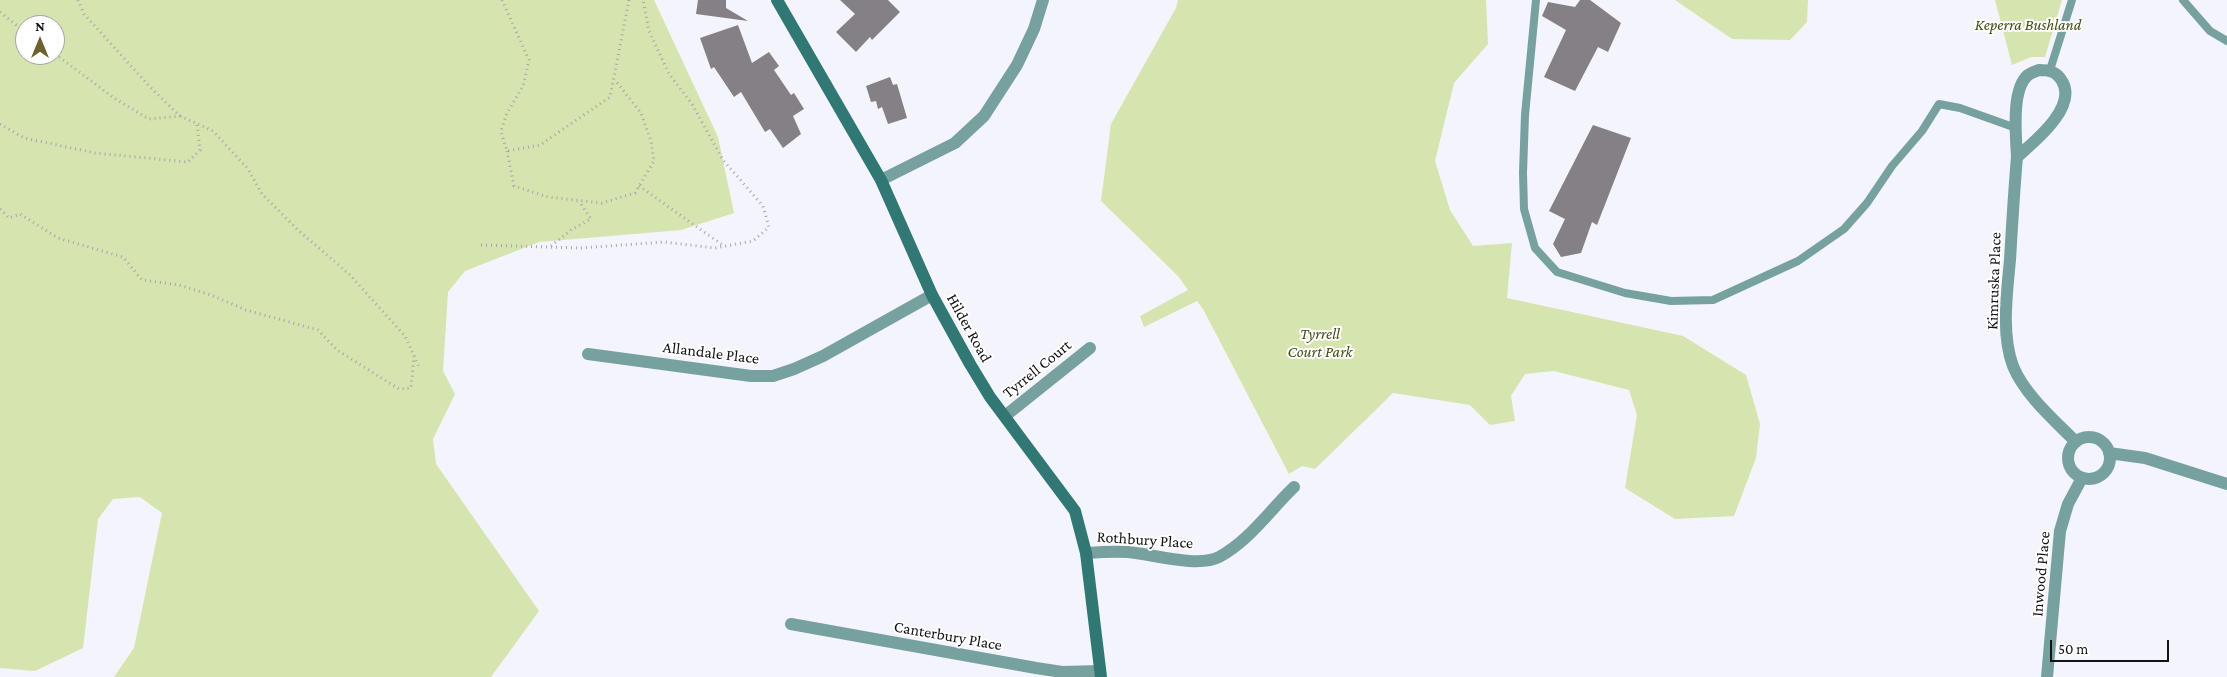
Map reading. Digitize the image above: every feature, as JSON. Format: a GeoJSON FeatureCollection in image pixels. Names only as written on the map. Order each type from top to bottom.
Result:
{"type":"FeatureCollection","features":[{"type":"Feature","properties":{"kind":"street","name":"Hilder Road"},"geometry":{"type":"LineString","coordinates":[[777,0],[881,180],[932,295],[970,364],[1005,416],[1076,511],[1086,553],[1100,674]]}},
{"type":"Feature","properties":{"kind":"street"},"geometry":{"type":"LineString","coordinates":[[881,180],[955,143],[984,116],[1017,65],[1034,29],[1043,0]]}},
{"type":"Feature","properties":{"kind":"street","name":"Kimruska Place"},"geometry":{"type":"LineString","coordinates":[[2050,70],[2039,70],[2028,75],[2020,85],[2017,103],[2017,157],[2007,297],[2007,330],[2013,366],[2034,398],[2076,442]]}},
{"type":"Feature","properties":{"kind":"street"},"geometry":{"type":"LineString","coordinates":[[2017,157],[2045,132],[2063,106],[2065,95],[2064,83],[2058,75],[2050,70]]}},
{"type":"Feature","properties":{"kind":"street","name":"Allandale Place"},"geometry":{"type":"LineString","coordinates":[[588,354],[733,374],[773,376],[823,356],[932,295]]}},
{"type":"Feature","properties":{"kind":"street","name":"Tyrrell Court"},"geometry":{"type":"LineString","coordinates":[[1005,416],[1090,348]]}},
{"type":"Feature","properties":{"kind":"street"},"geometry":{"type":"LineString","coordinates":[[2086,438],[2096,439],[2105,444],[2110,453],[2109,464],[2103,474],[2093,479],[2082,478],[2073,471],[2069,461],[2070,451],[2076,442],[2086,438]]}},
{"type":"Feature","properties":{"kind":"street"},"geometry":{"type":"LineString","coordinates":[[2110,453],[2145,458],[2227,484]]}},
{"type":"Feature","properties":{"kind":"street","name":"Inwood Place"},"geometry":{"type":"LineString","coordinates":[[2047,677],[2060,531],[2068,504],[2082,478]]}},
{"type":"Feature","properties":{"kind":"street","name":"Rothbury Place"},"geometry":{"type":"LineString","coordinates":[[1086,553],[1129,552],[1178,560],[1217,558],[1250,533],[1294,487]]}},
{"type":"Feature","properties":{"kind":"street","name":"Canterbury Place"},"geometry":{"type":"LineString","coordinates":[[791,624],[1036,668],[1062,672],[1100,674]]}},
{"type":"Feature","properties":{"kind":"lane"},"geometry":{"type":"LineString","coordinates":[[1536,0],[1525,115],[1523,173],[1524,208],[1535,248],[1557,272],[1625,293],[1672,301],[1713,300],[1798,261],[1844,228],[1867,203],[1892,166],[1922,132],[1939,104],[1960,108],[2016,128]]}},
{"type":"Feature","properties":{"kind":"lane"},"geometry":{"type":"LineString","coordinates":[[2050,70],[2072,0]]}},
{"type":"Feature","properties":{"kind":"lane"},"geometry":{"type":"LineString","coordinates":[[2183,0],[2210,31],[2227,41]]}},
{"type":"Feature","properties":{"kind":"path"},"geometry":{"type":"LineString","coordinates":[[78,0],[84,14],[150,87],[180,116],[213,132],[248,169],[262,194],[298,230],[349,274],[369,295],[406,336],[419,367]]}},
{"type":"Feature","properties":{"kind":"path"},"geometry":{"type":"LineString","coordinates":[[502,0],[530,60],[523,86],[507,113],[501,132],[514,186],[548,197],[602,203],[635,193],[654,162],[651,142],[641,113],[614,79]]}},
{"type":"Feature","properties":{"kind":"path"},"geometry":{"type":"LineString","coordinates":[[507,152],[540,145],[610,97],[629,0]]}},
{"type":"Feature","properties":{"kind":"path"},"geometry":{"type":"LineString","coordinates":[[481,245],[581,248],[664,242],[716,248],[753,241],[769,227],[763,206],[723,160],[692,104],[669,74],[649,31],[643,0]]}},
{"type":"Feature","properties":{"kind":"path"},"geometry":{"type":"LineString","coordinates":[[0,12],[15,24]]}},
{"type":"Feature","properties":{"kind":"path"},"geometry":{"type":"LineString","coordinates":[[65,61],[114,98],[148,119],[180,116]]}},
{"type":"Feature","properties":{"kind":"path"},"geometry":{"type":"LineString","coordinates":[[0,124],[24,138],[95,153],[188,162],[200,150],[197,124]]}},
{"type":"Feature","properties":{"kind":"path"},"geometry":{"type":"LineString","coordinates":[[639,186],[724,246]]}},
{"type":"Feature","properties":{"kind":"path"},"geometry":{"type":"LineString","coordinates":[[550,247],[571,230],[591,218],[579,201]]}},
{"type":"Feature","properties":{"kind":"path"},"geometry":{"type":"LineString","coordinates":[[0,209],[9,218],[20,214],[58,238],[123,257],[142,280],[179,285],[212,295],[246,310],[318,330],[337,350],[399,389],[411,388],[414,356]]}},
{"type":"Feature","properties":{"kind":"green space"},"geometry":{"type":"Polygon","coordinates":[[[0,0],[654,0],[718,137],[734,213],[681,230],[539,242],[465,271],[448,292],[443,371],[455,394],[433,439],[436,464],[539,611],[491,677],[114,677],[134,648],[162,513],[140,497],[113,499],[98,519],[83,648],[35,671],[0,668],[0,0]]]}},
{"type":"Feature","properties":{"kind":"green space","name":"Tyrrell Court Park"},"geometry":{"type":"Polygon","coordinates":[[[1178,0],[1486,0],[1488,44],[1454,83],[1435,161],[1450,210],[1473,246],[1512,243],[1507,298],[1683,336],[1746,375],[1760,424],[1756,458],[1734,516],[1675,519],[1625,488],[1637,415],[1629,390],[1554,371],[1525,374],[1511,396],[1515,421],[1490,425],[1470,405],[1393,393],[1315,469],[1302,466],[1289,474],[1203,309],[1197,301],[1144,327],[1140,316],[1188,290],[1178,276],[1101,201],[1111,124],[1176,8],[1178,0]]]}},
{"type":"Feature","properties":{"kind":"green space"},"geometry":{"type":"Polygon","coordinates":[[[1675,0],[1808,0],[1807,22],[1790,40],[1732,39],[1675,0]]]}},
{"type":"Feature","properties":{"kind":"green space","name":"Keperra Bushland"},"geometry":{"type":"Polygon","coordinates":[[[1995,0],[2062,0],[2045,57],[2031,57],[2012,65],[1995,0]]]}},
{"type":"Feature","properties":{"kind":"building"},"geometry":{"type":"Polygon","coordinates":[[[698,0],[726,0],[726,8],[748,21],[696,14],[698,0]]]}},
{"type":"Feature","properties":{"kind":"building"},"geometry":{"type":"Polygon","coordinates":[[[840,0],[888,0],[900,12],[872,40],[870,37],[856,52],[836,32],[855,14],[840,0]]]}},
{"type":"Feature","properties":{"kind":"building"},"geometry":{"type":"Polygon","coordinates":[[[1580,0],[1590,0],[1621,23],[1608,52],[1598,47],[1575,91],[1544,77],[1566,30],[1542,16],[1548,2],[1575,7],[1580,0]]]}},
{"type":"Feature","properties":{"kind":"building"},"geometry":{"type":"Polygon","coordinates":[[[738,25],[752,63],[769,52],[779,66],[774,70],[791,95],[794,93],[804,109],[793,116],[801,134],[783,148],[770,129],[765,132],[741,92],[734,97],[714,67],[711,69],[700,38],[738,25]]]}},
{"type":"Feature","properties":{"kind":"building"},"geometry":{"type":"Polygon","coordinates":[[[890,77],[893,85],[897,84],[907,118],[888,124],[882,107],[878,109],[876,101],[871,102],[866,86],[890,77]]]}},
{"type":"Feature","properties":{"kind":"building"},"geometry":{"type":"Polygon","coordinates":[[[1593,125],[1631,138],[1597,225],[1592,222],[1581,253],[1561,257],[1553,244],[1565,219],[1549,211],[1593,125]]]}}]}
